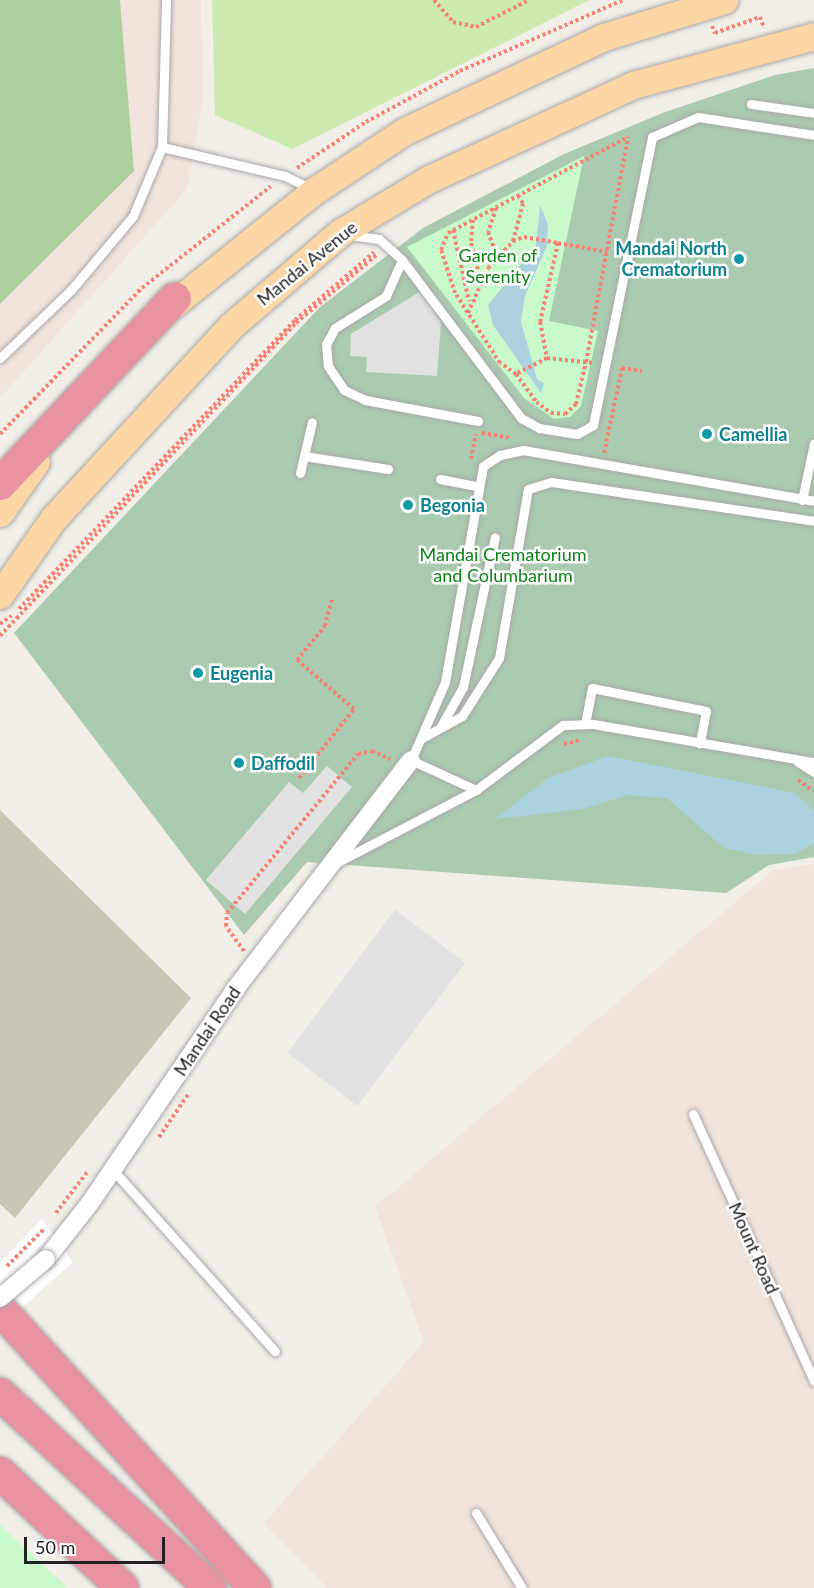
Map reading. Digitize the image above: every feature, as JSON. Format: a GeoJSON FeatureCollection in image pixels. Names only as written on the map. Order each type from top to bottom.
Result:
{"type":"FeatureCollection","features":[{"type":"Feature","properties":{"kind":"highway"},"geometry":{"type":"LineString","coordinates":[[0,484],[175,298]]}},
{"type":"Feature","properties":{"kind":"highway"},"geometry":{"type":"LineString","coordinates":[[0,1309],[255,1588]]}},
{"type":"Feature","properties":{"kind":"highway"},"geometry":{"type":"LineString","coordinates":[[0,1394],[210,1588]]}},
{"type":"Feature","properties":{"kind":"highway"},"geometry":{"type":"LineString","coordinates":[[0,1473],[123,1588]]}},
{"type":"Feature","properties":{"kind":"main road"},"geometry":{"type":"LineString","coordinates":[[0,513],[29,470],[175,298],[314,190],[405,131],[604,37],[714,3]]}},
{"type":"Feature","properties":{"kind":"main road","name":"Mandai Avenue"},"geometry":{"type":"LineString","coordinates":[[0,595],[53,519],[232,325],[329,242],[429,178],[633,85],[771,44],[814,36]]}},
{"type":"Feature","properties":{"kind":"street","name":"Mandai Road"},"geometry":{"type":"LineString","coordinates":[[0,1298],[46,1258],[113,1170],[236,988],[328,868],[404,761]]}},
{"type":"Feature","properties":{"kind":"lane"},"geometry":{"type":"LineString","coordinates":[[0,358],[71,290],[133,216],[162,147],[166,0]]}},
{"type":"Feature","properties":{"kind":"lane"},"geometry":{"type":"LineString","coordinates":[[752,104],[814,113]]}},
{"type":"Feature","properties":{"kind":"lane"},"geometry":{"type":"LineString","coordinates":[[329,242],[353,234],[380,238],[402,260],[521,418],[538,428],[577,434],[593,425],[652,137],[698,117],[814,135]]}},
{"type":"Feature","properties":{"kind":"lane"},"geometry":{"type":"LineString","coordinates":[[162,147],[285,176],[314,190]]}},
{"type":"Feature","properties":{"kind":"lane"},"geometry":{"type":"LineString","coordinates":[[402,260],[386,296],[335,328],[326,344],[328,366],[344,390],[365,400],[478,421]]}},
{"type":"Feature","properties":{"kind":"lane"},"geometry":{"type":"LineString","coordinates":[[300,473],[312,422]]}},
{"type":"Feature","properties":{"kind":"lane"},"geometry":{"type":"LineString","coordinates":[[802,500],[814,443]]}},
{"type":"Feature","properties":{"kind":"lane"},"geometry":{"type":"LineString","coordinates":[[476,790],[404,761],[422,738],[445,682],[476,486],[483,466],[500,455],[523,450],[814,501]]}},
{"type":"Feature","properties":{"kind":"lane"},"geometry":{"type":"LineString","coordinates":[[304,456],[388,469]]}},
{"type":"Feature","properties":{"kind":"lane"},"geometry":{"type":"LineString","coordinates":[[440,478],[476,486]]}},
{"type":"Feature","properties":{"kind":"lane"},"geometry":{"type":"LineString","coordinates":[[422,738],[462,716],[499,658],[528,489],[550,482],[814,521]]}},
{"type":"Feature","properties":{"kind":"lane"},"geometry":{"type":"LineString","coordinates":[[440,728],[462,687],[495,537]]}},
{"type":"Feature","properties":{"kind":"lane"},"geometry":{"type":"LineString","coordinates":[[585,724],[592,688],[706,711],[700,743]]}},
{"type":"Feature","properties":{"kind":"lane"},"geometry":{"type":"LineString","coordinates":[[328,868],[476,790],[563,725],[585,724],[814,762]]}},
{"type":"Feature","properties":{"kind":"lane"},"geometry":{"type":"LineString","coordinates":[[794,759],[814,772]]}},
{"type":"Feature","properties":{"kind":"lane","name":"Mount Road"},"geometry":{"type":"LineString","coordinates":[[693,1114],[814,1382]]}},
{"type":"Feature","properties":{"kind":"lane"},"geometry":{"type":"LineString","coordinates":[[113,1170],[274,1351]]}},
{"type":"Feature","properties":{"kind":"lane"},"geometry":{"type":"LineString","coordinates":[[476,1513],[522,1588]]}},
{"type":"Feature","properties":{"kind":"path"},"geometry":{"type":"LineString","coordinates":[[434,0],[453,22],[477,27],[529,0]]}},
{"type":"Feature","properties":{"kind":"path"},"geometry":{"type":"LineString","coordinates":[[714,3],[715,33],[760,17],[771,44]]}},
{"type":"Feature","properties":{"kind":"path"},"geometry":{"type":"LineString","coordinates":[[628,137],[586,362],[576,404],[565,414],[551,413],[536,402],[516,374],[500,363],[468,313],[444,268],[441,250],[453,230],[497,206],[628,137]]}},
{"type":"Feature","properties":{"kind":"path"},"geometry":{"type":"LineString","coordinates":[[513,241],[512,226],[523,203],[518,195]]}},
{"type":"Feature","properties":{"kind":"path"},"geometry":{"type":"LineString","coordinates":[[497,206],[488,232],[497,258]]}},
{"type":"Feature","properties":{"kind":"path"},"geometry":{"type":"LineString","coordinates":[[473,219],[471,243],[479,284]]}},
{"type":"Feature","properties":{"kind":"path"},"geometry":{"type":"LineString","coordinates":[[453,230],[470,303]]}},
{"type":"Feature","properties":{"kind":"path"},"geometry":{"type":"LineString","coordinates":[[468,313],[479,284],[497,258],[513,241],[534,238],[607,252]]}},
{"type":"Feature","properties":{"kind":"path"},"geometry":{"type":"LineString","coordinates":[[547,358],[540,322],[558,243]]}},
{"type":"Feature","properties":{"kind":"path"},"geometry":{"type":"LineString","coordinates":[[516,374],[536,360],[547,358],[642,371]]}},
{"type":"Feature","properties":{"kind":"path"},"geometry":{"type":"LineString","coordinates":[[604,454],[622,368]]}},
{"type":"Feature","properties":{"kind":"path"},"geometry":{"type":"LineString","coordinates":[[299,778],[354,709],[297,660],[325,626],[333,597]]}},
{"type":"Feature","properties":{"kind":"path"},"geometry":{"type":"LineString","coordinates":[[557,748],[593,738]]}},
{"type":"Feature","properties":{"kind":"path"},"geometry":{"type":"LineString","coordinates":[[246,954],[226,926],[227,913],[358,754],[372,751],[404,761]]}},
{"type":"Feature","properties":{"kind":"path"},"geometry":{"type":"LineString","coordinates":[[153,1146],[192,1089]]}},
{"type":"Feature","properties":{"kind":"path"},"geometry":{"type":"LineString","coordinates":[[0,1273],[45,1228],[93,1164]]}},
{"type":"Feature","properties":{"kind":"shaded area"},"geometry":{"type":"Polygon","coordinates":[[[0,0],[201,0],[203,98],[187,189],[0,398],[0,0]]]}},
{"type":"Feature","properties":{"kind":"shaded area"},"geometry":{"type":"Polygon","coordinates":[[[421,291],[441,322],[437,376],[366,372],[367,357],[350,356],[351,334],[421,291]]]}},
{"type":"Feature","properties":{"kind":"shaded area"},"geometry":{"type":"Polygon","coordinates":[[[327,766],[352,787],[245,914],[206,880],[289,782],[303,793],[327,766]]]}},
{"type":"Feature","properties":{"kind":"shaded area"},"geometry":{"type":"Polygon","coordinates":[[[0,810],[191,998],[15,1218],[0,1204],[0,810]]]}},
{"type":"Feature","properties":{"kind":"shaded area"},"geometry":{"type":"Polygon","coordinates":[[[814,864],[814,1588],[327,1588],[264,1523],[424,1342],[375,1207],[772,871],[814,864]]]}},
{"type":"Feature","properties":{"kind":"shaded area"},"geometry":{"type":"Polygon","coordinates":[[[395,910],[465,963],[358,1106],[287,1053],[395,910]]]}},
{"type":"Feature","properties":{"kind":"green space"},"geometry":{"type":"Polygon","coordinates":[[[0,0],[120,0],[134,171],[0,304],[0,0]]]}},
{"type":"Feature","properties":{"kind":"green space"},"geometry":{"type":"Polygon","coordinates":[[[212,0],[589,0],[292,149],[215,115],[212,0]]]}},
{"type":"Feature","properties":{"kind":"green space","name":"Mandai Crematorium and Columbarium"},"geometry":{"type":"Polygon","coordinates":[[[814,68],[814,857],[769,865],[726,893],[307,862],[244,935],[14,633],[320,307],[423,228],[564,154],[665,112],[775,75],[814,68]]]}},
{"type":"Feature","properties":{"kind":"green space","name":"Garden of Serenity"},"geometry":{"type":"Polygon","coordinates":[[[584,156],[549,321],[598,331],[581,406],[570,417],[554,419],[524,398],[407,247],[584,156]]]}},
{"type":"Feature","properties":{"kind":"green space"},"geometry":{"type":"Polygon","coordinates":[[[0,1525],[68,1588],[0,1588],[0,1525]]]}},
{"type":"Feature","properties":{"kind":"water"},"geometry":{"type":"Polygon","coordinates":[[[540,205],[548,225],[547,246],[525,296],[521,322],[537,379],[544,383],[541,393],[493,325],[488,305],[536,246],[540,205]]]}},
{"type":"Feature","properties":{"kind":"water"},"geometry":{"type":"Polygon","coordinates":[[[608,756],[795,793],[814,811],[814,843],[795,854],[757,855],[724,848],[667,798],[628,795],[583,809],[495,819],[548,778],[608,756]]]}},
{"type":"Feature","properties":{"kind":"pier"},"geometry":{"type":"Polygon","coordinates":[[[42,1219],[73,1262],[0,1327],[0,1263],[42,1219]]]}},
{"type":"Feature","properties":{"kind":"place","name":"Mandai North Crematorium"},"geometry":{"type":"Point","coordinates":[739,259]}},
{"type":"Feature","properties":{"kind":"place","name":"Camellia"},"geometry":{"type":"Point","coordinates":[707,434]}},
{"type":"Feature","properties":{"kind":"place","name":"Begonia"},"geometry":{"type":"Point","coordinates":[408,505]}},
{"type":"Feature","properties":{"kind":"place","name":"Eugenia"},"geometry":{"type":"Point","coordinates":[198,673]}},
{"type":"Feature","properties":{"kind":"place","name":"Daffodil"},"geometry":{"type":"Point","coordinates":[239,763]}}]}
